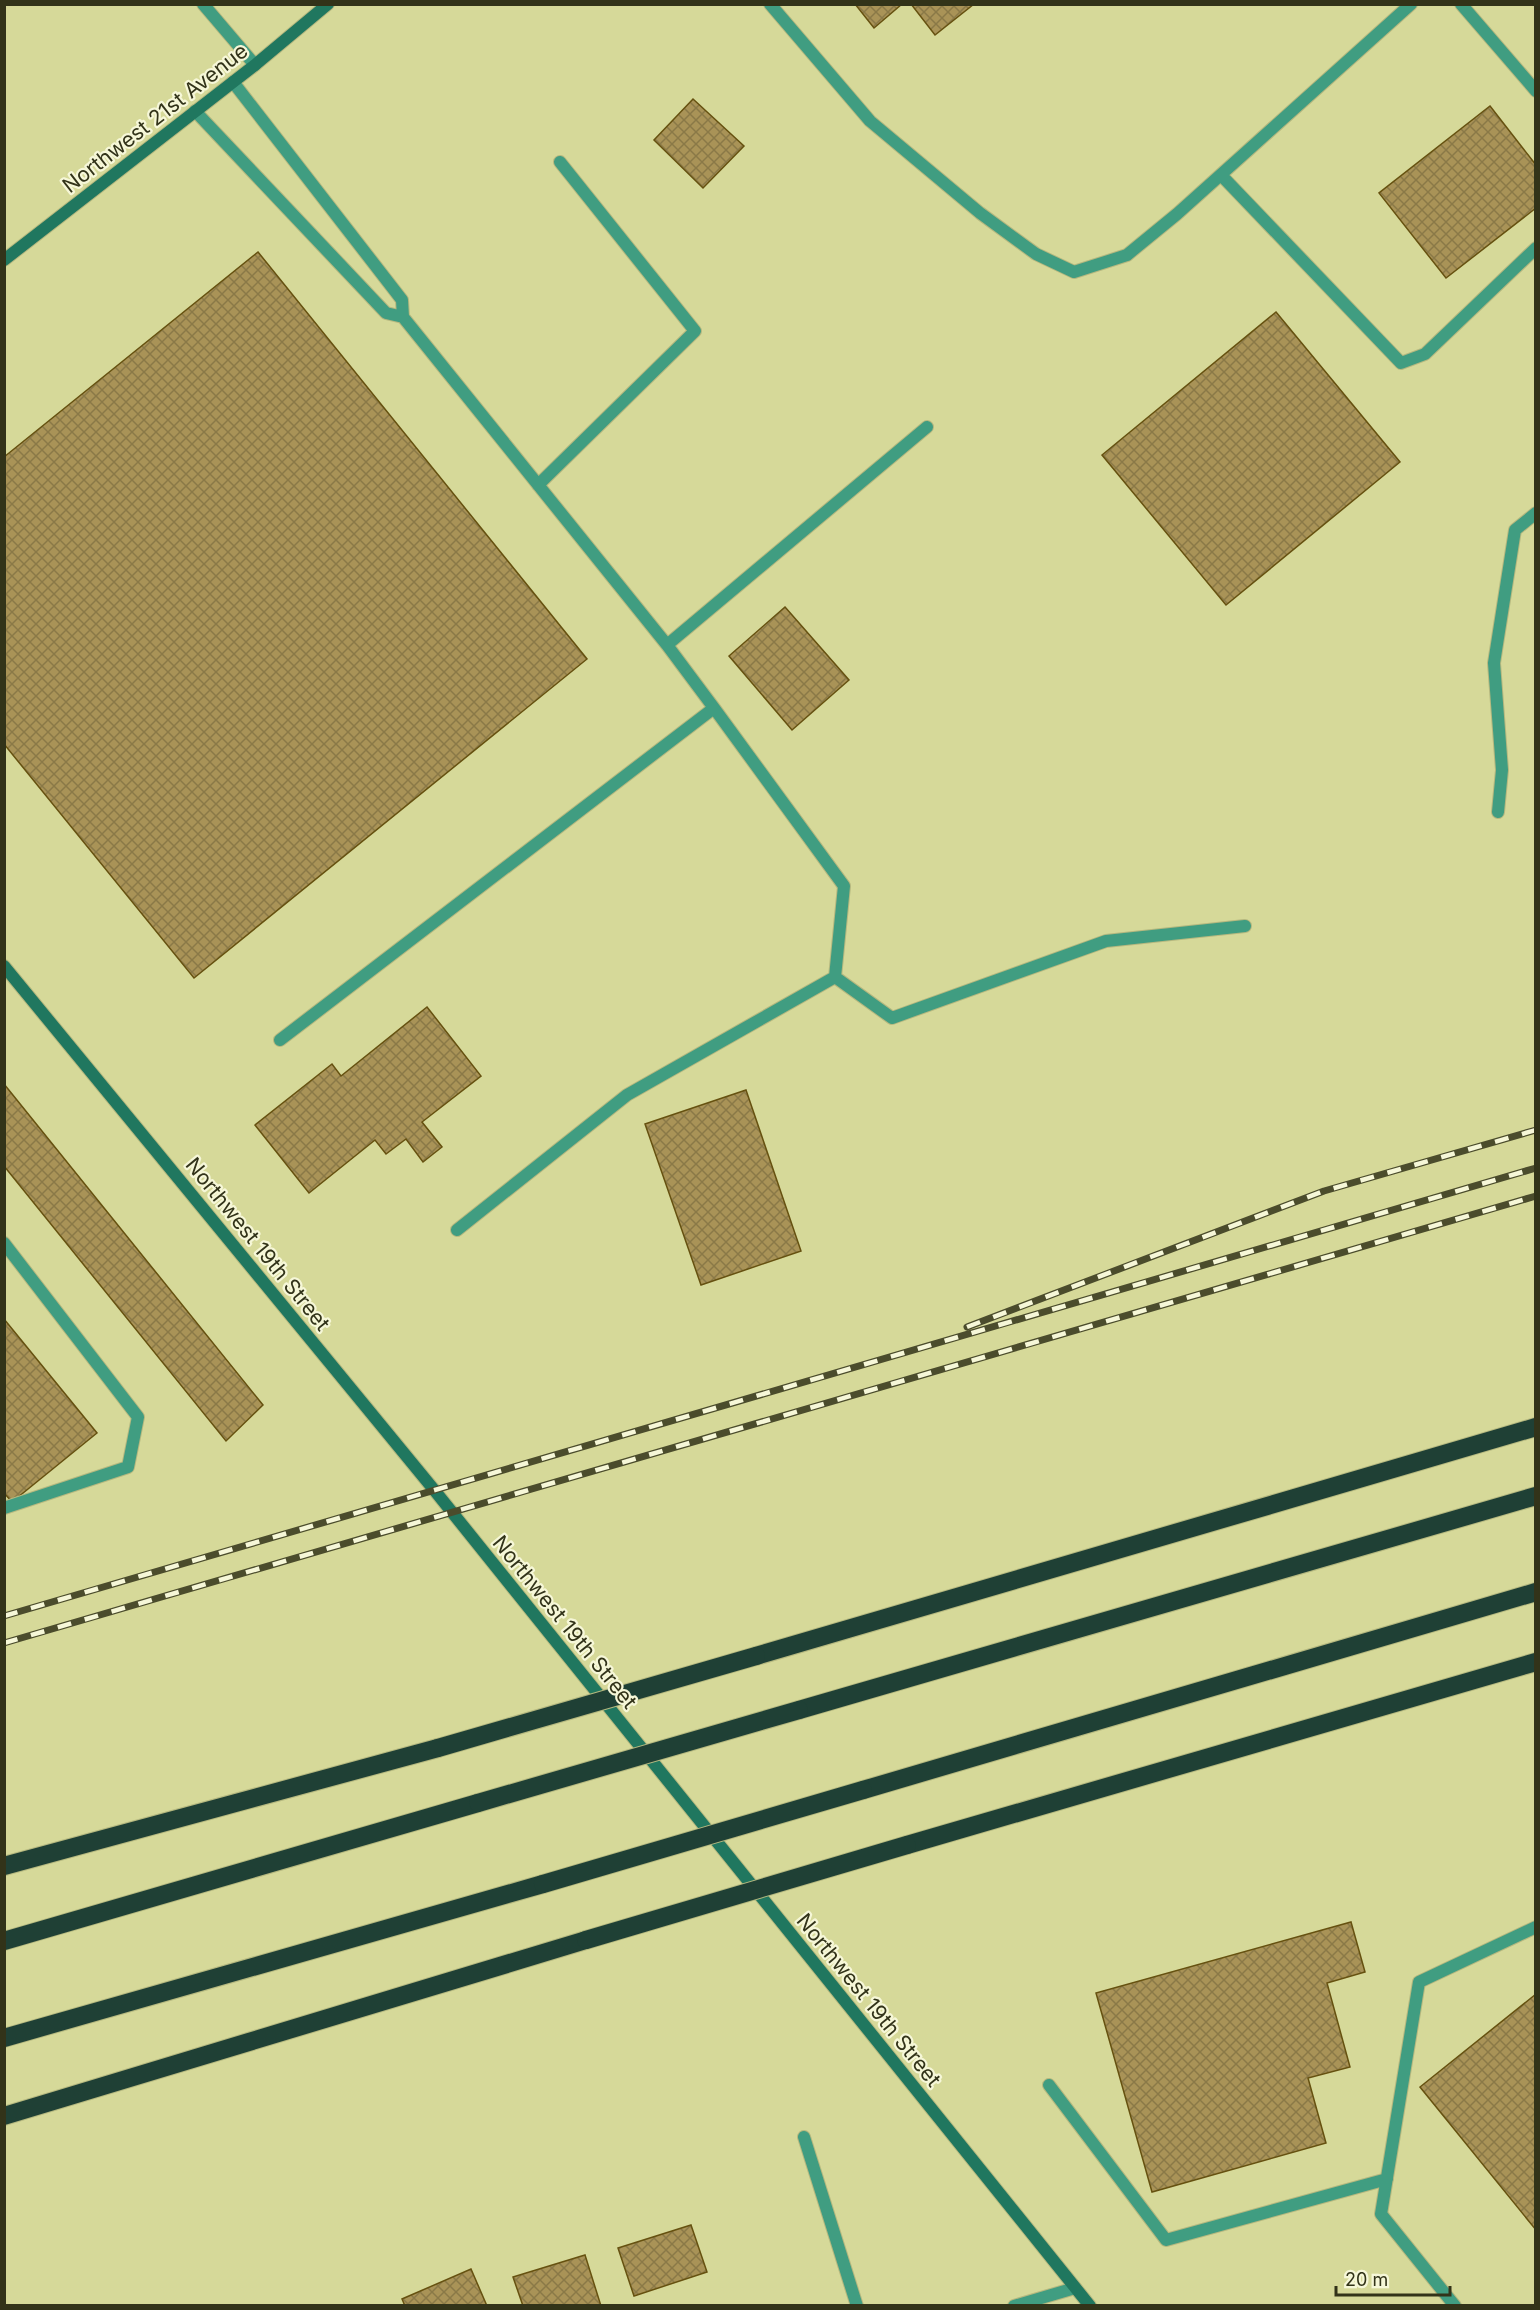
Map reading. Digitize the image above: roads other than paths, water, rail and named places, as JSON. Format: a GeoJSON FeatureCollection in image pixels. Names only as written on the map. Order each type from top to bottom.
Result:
{"type":"FeatureCollection","features":[{"type":"Feature","properties":{"kind":"highway"},"geometry":{"type":"LineString","coordinates":[[4,1866],[438,1748],[1536,1427]]}},
{"type":"Feature","properties":{"kind":"highway"},"geometry":{"type":"LineString","coordinates":[[4,1941],[1536,1496]]}},
{"type":"Feature","properties":{"kind":"highway"},"geometry":{"type":"LineString","coordinates":[[4,2038],[543,1884],[1536,1592]]}},
{"type":"Feature","properties":{"kind":"highway"},"geometry":{"type":"LineString","coordinates":[[4,2116],[586,1940],[1536,1662]]}},
{"type":"Feature","properties":{"kind":"street"},"geometry":{"type":"LineString","coordinates":[[203,4],[255,65]]}},
{"type":"Feature","properties":{"kind":"street","name":"Northwest 21st Avenue"},"geometry":{"type":"LineString","coordinates":[[4,260],[255,65],[328,4]]}},
{"type":"Feature","properties":{"kind":"street"},"geometry":{"type":"LineString","coordinates":[[770,4],[870,121],[980,213],[1036,254],[1074,272],[1127,255],[1412,4]]}},
{"type":"Feature","properties":{"kind":"street"},"geometry":{"type":"LineString","coordinates":[[1461,4],[1536,91]]}},
{"type":"Feature","properties":{"kind":"street"},"geometry":{"type":"LineString","coordinates":[[233,82],[402,300],[403,317],[667,645],[844,886],[836,977]]}},
{"type":"Feature","properties":{"kind":"street"},"geometry":{"type":"LineString","coordinates":[[195,111],[386,313],[403,317]]}},
{"type":"Feature","properties":{"kind":"street"},"geometry":{"type":"LineString","coordinates":[[538,485],[695,331],[560,162]]}},
{"type":"Feature","properties":{"kind":"street"},"geometry":{"type":"LineString","coordinates":[[1221,174],[1401,363],[1425,354],[1536,248]]}},
{"type":"Feature","properties":{"kind":"street"},"geometry":{"type":"LineString","coordinates":[[667,645],[927,427]]}},
{"type":"Feature","properties":{"kind":"street"},"geometry":{"type":"LineString","coordinates":[[1498,812],[1502,770],[1494,663],[1515,530],[1536,513]]}},
{"type":"Feature","properties":{"kind":"street"},"geometry":{"type":"LineString","coordinates":[[280,1040],[714,708]]}},
{"type":"Feature","properties":{"kind":"street"},"geometry":{"type":"LineString","coordinates":[[836,977],[892,1018],[1106,941],[1245,926]]}},
{"type":"Feature","properties":{"kind":"street","name":"Northwest 19th Street"},"geometry":{"type":"LineString","coordinates":[[4,966],[435,1491],[1089,2306]]}},
{"type":"Feature","properties":{"kind":"street"},"geometry":{"type":"LineString","coordinates":[[457,1230],[627,1095],[836,977]]}},
{"type":"Feature","properties":{"kind":"street"},"geometry":{"type":"LineString","coordinates":[[4,1244],[138,1417],[128,1467],[4,1508]]}},
{"type":"Feature","properties":{"kind":"street"},"geometry":{"type":"LineString","coordinates":[[1455,2306],[1381,2214],[1419,1982],[1536,1927]]}},
{"type":"Feature","properties":{"kind":"street"},"geometry":{"type":"LineString","coordinates":[[1049,2085],[1166,2240],[1387,2179]]}},
{"type":"Feature","properties":{"kind":"street"},"geometry":{"type":"LineString","coordinates":[[804,2137],[857,2306]]}},
{"type":"Feature","properties":{"kind":"street"},"geometry":{"type":"LineString","coordinates":[[1014,2306],[1076,2288]]}},
{"type":"Feature","properties":{"kind":"railway"},"geometry":{"type":"LineString","coordinates":[[967,1327],[1324,1191],[1536,1130]]}},
{"type":"Feature","properties":{"kind":"railway"},"geometry":{"type":"LineString","coordinates":[[4,1616],[1536,1168]]}},
{"type":"Feature","properties":{"kind":"railway"},"geometry":{"type":"LineString","coordinates":[[4,1643],[1536,1196]]}}]}
